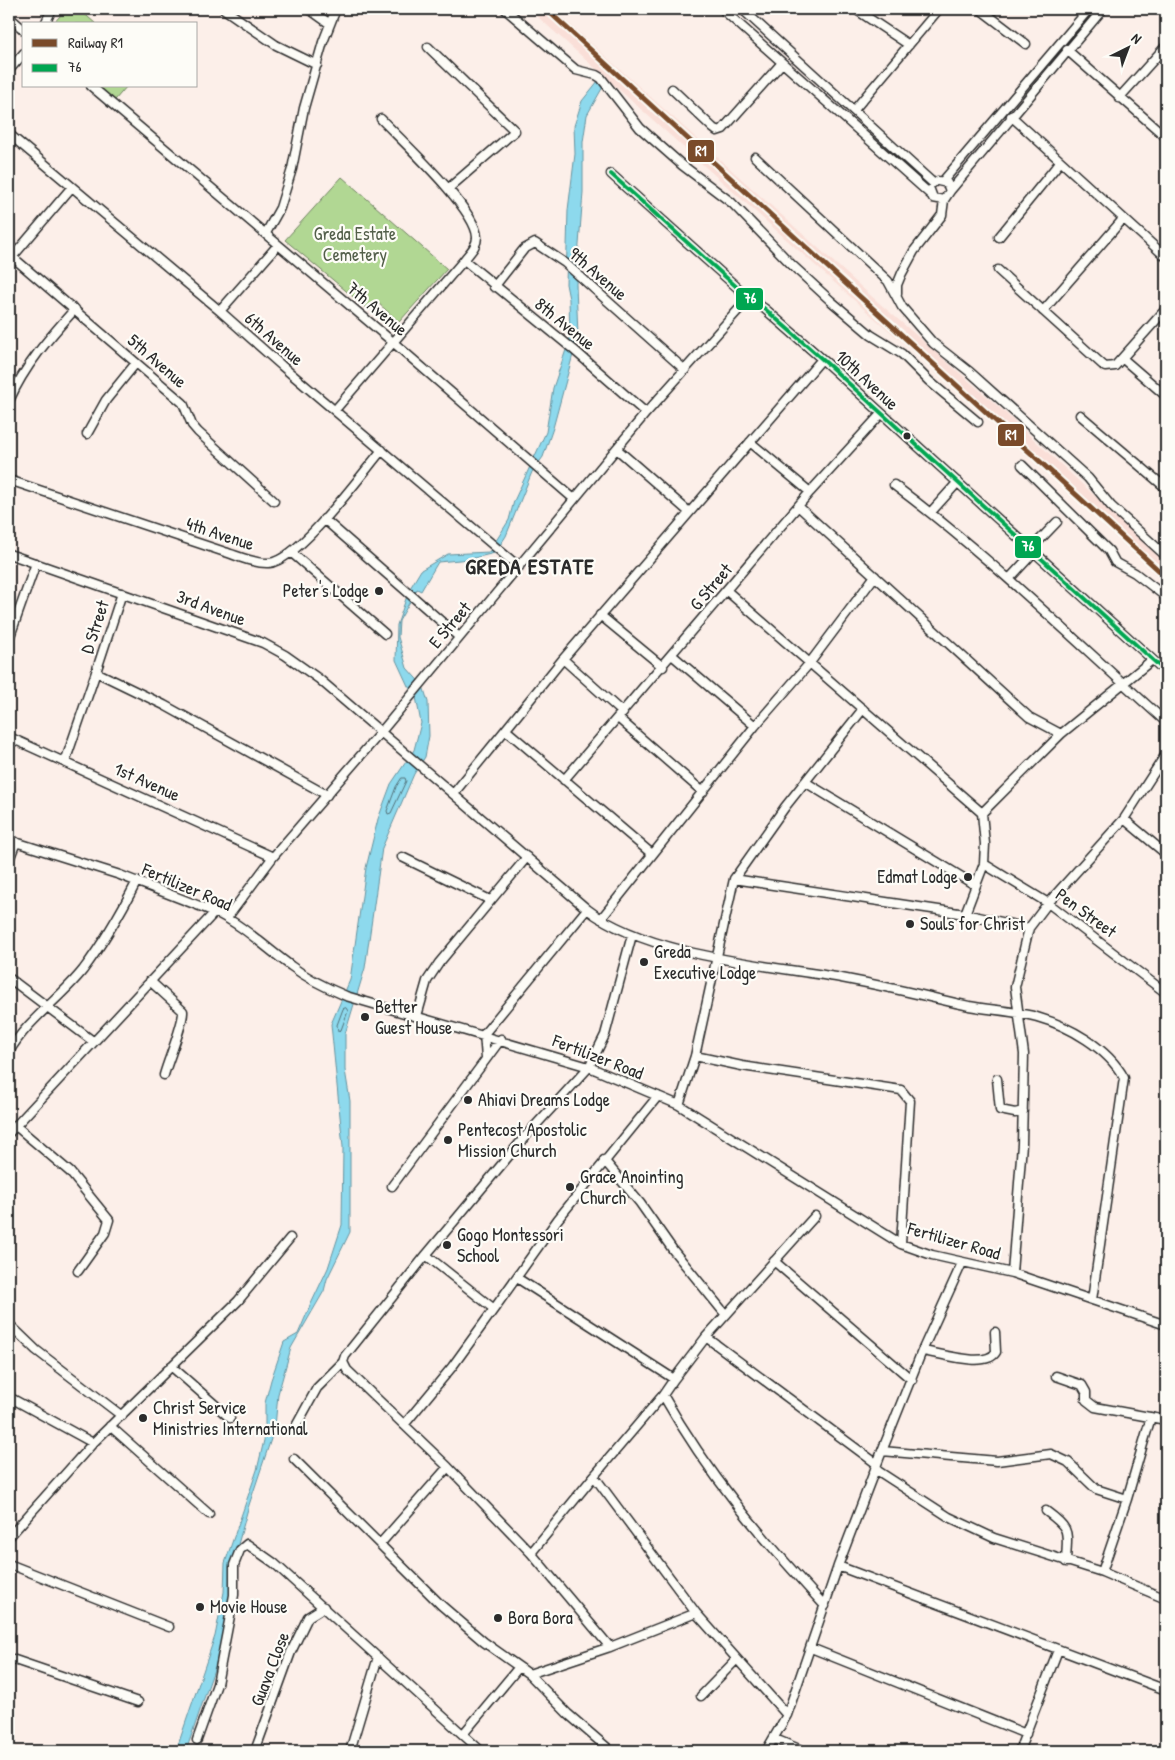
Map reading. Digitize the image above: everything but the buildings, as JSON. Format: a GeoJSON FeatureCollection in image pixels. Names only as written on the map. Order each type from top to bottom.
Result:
{"type":"FeatureCollection","features":[{"type":"Feature","properties":{"kind":"street"},"geometry":{"type":"LineString","coordinates":[[47,22],[52,9]]}},
{"type":"Feature","properties":{"kind":"street"},"geometry":{"type":"LineString","coordinates":[[224,9],[276,45],[317,65]]}},
{"type":"Feature","properties":{"kind":"street"},"geometry":{"type":"LineString","coordinates":[[310,9],[330,24]]}},
{"type":"Feature","properties":{"kind":"street"},"geometry":{"type":"LineString","coordinates":[[266,233],[280,208],[292,169],[298,128],[336,9]]}},
{"type":"Feature","properties":{"kind":"street"},"geometry":{"type":"LineString","coordinates":[[505,9],[576,70],[601,78],[640,128],[682,165],[732,203],[792,265],[831,301],[871,334],[902,354],[929,381],[978,422]]}},
{"type":"Feature","properties":{"kind":"street"},"geometry":{"type":"LineString","coordinates":[[722,9],[936,200],[944,200]]}},
{"type":"Feature","properties":{"kind":"street"},"geometry":{"type":"LineString","coordinates":[[742,9],[933,183]]}},
{"type":"Feature","properties":{"kind":"street"},"geometry":{"type":"LineString","coordinates":[[855,9],[909,45]]}},
{"type":"Feature","properties":{"kind":"street"},"geometry":{"type":"LineString","coordinates":[[854,110],[939,9]]}},
{"type":"Feature","properties":{"kind":"street"},"geometry":{"type":"LineString","coordinates":[[980,9],[1026,44]]}},
{"type":"Feature","properties":{"kind":"street"},"geometry":{"type":"LineString","coordinates":[[933,183],[943,181],[1089,9]]}},
{"type":"Feature","properties":{"kind":"street"},"geometry":{"type":"LineString","coordinates":[[897,298],[897,285],[902,273],[914,251],[942,215],[944,200],[950,191],[1102,9]]}},
{"type":"Feature","properties":{"kind":"street"},"geometry":{"type":"LineString","coordinates":[[9,17],[22,28]]}},
{"type":"Feature","properties":{"kind":"street"},"geometry":{"type":"LineString","coordinates":[[1119,98],[1166,46]]}},
{"type":"Feature","properties":{"kind":"street"},"geometry":{"type":"LineString","coordinates":[[428,47],[515,131],[449,188]]}},
{"type":"Feature","properties":{"kind":"street"},"geometry":{"type":"LineString","coordinates":[[1067,50],[1119,98],[1166,137]]}},
{"type":"Feature","properties":{"kind":"street"},"geometry":{"type":"LineString","coordinates":[[9,70],[22,54]]}},
{"type":"Feature","properties":{"kind":"street"},"geometry":{"type":"LineString","coordinates":[[672,89],[713,128],[717,130],[723,129],[782,64]]}},
{"type":"Feature","properties":{"kind":"street","name":"7th Avenue"},"geometry":{"type":"LineString","coordinates":[[93,88],[266,233],[574,499]]}},
{"type":"Feature","properties":{"kind":"street"},"geometry":{"type":"LineString","coordinates":[[1011,116],[1166,257]]}},
{"type":"Feature","properties":{"kind":"street"},"geometry":{"type":"LineString","coordinates":[[335,410],[475,246],[475,229],[449,188],[381,120]]}},
{"type":"Feature","properties":{"kind":"street","name":"6th Avenue"},"geometry":{"type":"LineString","coordinates":[[9,134],[71,188],[220,311],[519,567]]}},
{"type":"Feature","properties":{"kind":"street"},"geometry":{"type":"LineString","coordinates":[[755,157],[888,281],[902,307],[933,343],[970,372],[1088,478],[1111,506],[1166,556]]}},
{"type":"Feature","properties":{"kind":"street"},"geometry":{"type":"LineString","coordinates":[[999,237],[1060,162]]}},
{"type":"Feature","properties":{"kind":"street","name":"10th Avenue"},"geometry":{"type":"LineString","coordinates":[[611,174],[749,298],[765,309],[822,359],[1166,672]]}},
{"type":"Feature","properties":{"kind":"street"},"geometry":{"type":"LineString","coordinates":[[943,181],[949,186],[950,191]]}},
{"type":"Feature","properties":{"kind":"street"},"geometry":{"type":"LineString","coordinates":[[931,195],[930,191],[933,183]]}},
{"type":"Feature","properties":{"kind":"street"},"geometry":{"type":"LineString","coordinates":[[10,257],[71,188]]}},
{"type":"Feature","properties":{"kind":"street"},"geometry":{"type":"LineString","coordinates":[[1043,311],[1123,219]]}},
{"type":"Feature","properties":{"kind":"street","name":"9th Avenue"},"geometry":{"type":"LineString","coordinates":[[494,287],[530,244],[535,243],[565,264],[685,370]]}},
{"type":"Feature","properties":{"kind":"street"},"geometry":{"type":"LineString","coordinates":[[220,311],[278,245]]}},
{"type":"Feature","properties":{"kind":"street","name":"5th Avenue"},"geometry":{"type":"LineString","coordinates":[[10,257],[75,309],[183,403],[192,425],[198,432],[274,501]]}},
{"type":"Feature","properties":{"kind":"street","name":"8th Avenue"},"geometry":{"type":"LineString","coordinates":[[464,260],[494,287],[574,350],[646,413]]}},
{"type":"Feature","properties":{"kind":"street"},"geometry":{"type":"LineString","coordinates":[[998,270],[1105,367],[1115,366],[1166,309]]}},
{"type":"Feature","properties":{"kind":"street","name":"E Street"},"geometry":{"type":"LineString","coordinates":[[227,918],[273,857],[381,732],[574,499],[618,450],[646,413],[749,298]]}},
{"type":"Feature","properties":{"kind":"street"},"geometry":{"type":"LineString","coordinates":[[9,401],[18,382],[40,347],[75,309]]}},
{"type":"Feature","properties":{"kind":"street"},"geometry":{"type":"LineString","coordinates":[[1122,358],[1166,396]]}},
{"type":"Feature","properties":{"kind":"street"},"geometry":{"type":"LineString","coordinates":[[454,793],[600,615],[822,359]]}},
{"type":"Feature","properties":{"kind":"street"},"geometry":{"type":"LineString","coordinates":[[87,434],[106,400],[136,363]]}},
{"type":"Feature","properties":{"kind":"street","name":"G Street"},"geometry":{"type":"LineString","coordinates":[[564,780],[810,492],[881,414]]}},
{"type":"Feature","properties":{"kind":"street"},"geometry":{"type":"LineString","coordinates":[[1080,416],[1166,488]]}},
{"type":"Feature","properties":{"kind":"street"},"geometry":{"type":"LineString","coordinates":[[750,442],[810,492]]}},
{"type":"Feature","properties":{"kind":"street","name":"4th Avenue"},"geometry":{"type":"LineString","coordinates":[[9,480],[255,562],[269,563],[292,554],[382,450]]}},
{"type":"Feature","properties":{"kind":"street"},"geometry":{"type":"LineString","coordinates":[[618,450],[690,512]]}},
{"type":"Feature","properties":{"kind":"street"},"geometry":{"type":"LineString","coordinates":[[1022,465],[1109,551],[1115,562],[1135,573],[1166,597]]}},
{"type":"Feature","properties":{"kind":"street"},"geometry":{"type":"LineString","coordinates":[[931,512],[958,482]]}},
{"type":"Feature","properties":{"kind":"street"},"geometry":{"type":"LineString","coordinates":[[894,485],[931,512],[1009,579],[1166,722]]}},
{"type":"Feature","properties":{"kind":"street"},"geometry":{"type":"LineString","coordinates":[[798,506],[1028,717],[1060,734]]}},
{"type":"Feature","properties":{"kind":"street"},"geometry":{"type":"LineString","coordinates":[[324,519],[459,637]]}},
{"type":"Feature","properties":{"kind":"street"},"geometry":{"type":"LineString","coordinates":[[1009,579],[1057,522]]}},
{"type":"Feature","properties":{"kind":"street","name":"3rd Avenue"},"geometry":{"type":"LineString","coordinates":[[9,554],[263,643],[285,655],[319,679],[587,909],[601,919],[632,934],[718,958],[839,978],[1035,1016],[1062,1026],[1096,1048],[1119,1068],[1124,1078],[1092,1300]]}},
{"type":"Feature","properties":{"kind":"street"},"geometry":{"type":"LineString","coordinates":[[292,554],[386,634]]}},
{"type":"Feature","properties":{"kind":"street"},"geometry":{"type":"LineString","coordinates":[[9,639],[36,563]]}},
{"type":"Feature","properties":{"kind":"street"},"geometry":{"type":"LineString","coordinates":[[601,919],[755,726],[809,664],[875,576]]}},
{"type":"Feature","properties":{"kind":"street"},"geometry":{"type":"LineString","coordinates":[[727,591],[982,813],[984,864],[965,914]]}},
{"type":"Feature","properties":{"kind":"street","name":"D Street"},"geometry":{"type":"LineString","coordinates":[[65,762],[122,593]]}},
{"type":"Feature","properties":{"kind":"street"},"geometry":{"type":"LineString","coordinates":[[600,615],[662,667]]}},
{"type":"Feature","properties":{"kind":"street"},"geometry":{"type":"LineString","coordinates":[[672,655],[755,726]]}},
{"type":"Feature","properties":{"kind":"street"},"geometry":{"type":"LineString","coordinates":[[563,659],[702,792]]}},
{"type":"Feature","properties":{"kind":"street"},"geometry":{"type":"LineString","coordinates":[[982,813],[1060,734],[1152,660]]}},
{"type":"Feature","properties":{"kind":"street"},"geometry":{"type":"LineString","coordinates":[[96,672],[164,705],[327,795]]}},
{"type":"Feature","properties":{"kind":"street"},"geometry":{"type":"LineString","coordinates":[[679,1105],[695,1056],[734,880],[780,814],[864,709]]}},
{"type":"Feature","properties":{"kind":"street"},"geometry":{"type":"LineString","coordinates":[[506,730],[652,854]]}},
{"type":"Feature","properties":{"kind":"street","name":"1st Avenue"},"geometry":{"type":"LineString","coordinates":[[9,737],[273,857]]}},
{"type":"Feature","properties":{"kind":"street"},"geometry":{"type":"LineString","coordinates":[[1012,1273],[1023,1111],[1024,1054],[1015,987],[1029,928],[1048,903],[1124,819],[1166,754]]}},
{"type":"Feature","properties":{"kind":"street"},"geometry":{"type":"LineString","coordinates":[[805,782],[975,885]]}},
{"type":"Feature","properties":{"kind":"street"},"geometry":{"type":"LineString","coordinates":[[1124,819],[1166,854]]}},
{"type":"Feature","properties":{"kind":"street"},"geometry":{"type":"LineString","coordinates":[[9,860],[12,841]]}},
{"type":"Feature","properties":{"kind":"street","name":"Fertilizer Road"},"geometry":{"type":"LineString","coordinates":[[12,841],[137,881],[215,912],[227,918],[293,968],[321,985],[346,996],[484,1034],[590,1067],[679,1105],[901,1244],[962,1263],[1012,1273],[1166,1325]]}},
{"type":"Feature","properties":{"kind":"street"},"geometry":{"type":"LineString","coordinates":[[402,857],[490,900]]}},
{"type":"Feature","properties":{"kind":"street"},"geometry":{"type":"LineString","coordinates":[[417,1016],[426,981],[490,900],[527,857]]}},
{"type":"Feature","properties":{"kind":"street","name":"Pen Street"},"geometry":{"type":"LineString","coordinates":[[984,864],[1048,903],[1166,993]]}},
{"type":"Feature","properties":{"kind":"street"},"geometry":{"type":"LineString","coordinates":[[734,880],[965,914],[1029,928]]}},
{"type":"Feature","properties":{"kind":"street"},"geometry":{"type":"LineString","coordinates":[[9,1052],[46,1006],[66,989],[83,969],[116,921],[137,881]]}},
{"type":"Feature","properties":{"kind":"street"},"geometry":{"type":"LineString","coordinates":[[486,1058],[484,1034],[587,909]]}},
{"type":"Feature","properties":{"kind":"street"},"geometry":{"type":"LineString","coordinates":[[9,1133],[215,912]]}},
{"type":"Feature","properties":{"kind":"street"},"geometry":{"type":"LineString","coordinates":[[295,1428],[317,1388],[343,1362],[345,1356],[426,1255],[523,1139],[590,1067],[605,1035],[632,934]]}},
{"type":"Feature","properties":{"kind":"street"},"geometry":{"type":"LineString","coordinates":[[9,978],[94,1042]]}},
{"type":"Feature","properties":{"kind":"street"},"geometry":{"type":"LineString","coordinates":[[150,981],[179,1005],[183,1014],[182,1024],[164,1075]]}},
{"type":"Feature","properties":{"kind":"street"},"geometry":{"type":"LineString","coordinates":[[392,1186],[501,1039]]}},
{"type":"Feature","properties":{"kind":"street"},"geometry":{"type":"LineString","coordinates":[[695,1056],[742,1066],[901,1090],[907,1094],[910,1101],[901,1244]]}},
{"type":"Feature","properties":{"kind":"street"},"geometry":{"type":"LineString","coordinates":[[997,1079],[1000,1110],[1015,1113],[1023,1111]]}},
{"type":"Feature","properties":{"kind":"street"},"geometry":{"type":"LineString","coordinates":[[404,1425],[452,1367],[604,1160],[658,1096]]}},
{"type":"Feature","properties":{"kind":"street"},"geometry":{"type":"LineString","coordinates":[[16,1126],[70,1172],[109,1220],[104,1233],[78,1270]]}},
{"type":"Feature","properties":{"kind":"street"},"geometry":{"type":"LineString","coordinates":[[604,1160],[726,1315]]}},
{"type":"Feature","properties":{"kind":"street"},"geometry":{"type":"LineString","coordinates":[[531,1553],[663,1395],[706,1337],[815,1216]]}},
{"type":"Feature","properties":{"kind":"street"},"geometry":{"type":"LineString","coordinates":[[9,1537],[92,1443],[122,1416],[238,1301],[290,1238]]}},
{"type":"Feature","properties":{"kind":"street"},"geometry":{"type":"LineString","coordinates":[[426,1255],[494,1309]]}},
{"type":"Feature","properties":{"kind":"street"},"geometry":{"type":"LineString","coordinates":[[774,1261],[912,1380]]}},
{"type":"Feature","properties":{"kind":"street"},"geometry":{"type":"LineString","coordinates":[[766,1751],[775,1739],[787,1715],[838,1566],[876,1466],[922,1351],[962,1263]]}},
{"type":"Feature","properties":{"kind":"street"},"geometry":{"type":"LineString","coordinates":[[517,1278],[674,1379]]}},
{"type":"Feature","properties":{"kind":"street"},"geometry":{"type":"LineString","coordinates":[[9,1324],[36,1350],[122,1416]]}},
{"type":"Feature","properties":{"kind":"street"},"geometry":{"type":"LineString","coordinates":[[922,1351],[974,1361],[989,1359],[996,1352],[995,1332]]}},
{"type":"Feature","properties":{"kind":"street"},"geometry":{"type":"LineString","coordinates":[[706,1337],[876,1466],[950,1517],[994,1538],[1102,1572],[1166,1598]]}},
{"type":"Feature","properties":{"kind":"street"},"geometry":{"type":"LineString","coordinates":[[343,1362],[347,1370],[448,1468],[531,1553],[610,1647]]}},
{"type":"Feature","properties":{"kind":"street"},"geometry":{"type":"LineString","coordinates":[[171,1366],[230,1418]]}},
{"type":"Feature","properties":{"kind":"street"},"geometry":{"type":"LineString","coordinates":[[1056,1376],[1082,1385],[1086,1392],[1086,1400],[1094,1407],[1166,1420]]}},
{"type":"Feature","properties":{"kind":"street"},"geometry":{"type":"LineString","coordinates":[[663,1395],[688,1438],[723,1489],[760,1536],[825,1606]]}},
{"type":"Feature","properties":{"kind":"street"},"geometry":{"type":"LineString","coordinates":[[9,1397],[92,1443]]}},
{"type":"Feature","properties":{"kind":"street"},"geometry":{"type":"LineString","coordinates":[[1102,1572],[1127,1499],[1151,1417]]}},
{"type":"Feature","properties":{"kind":"street"},"geometry":{"type":"LineString","coordinates":[[110,1426],[208,1514]]}},
{"type":"Feature","properties":{"kind":"street"},"geometry":{"type":"LineString","coordinates":[[882,1451],[997,1461],[1051,1454],[1068,1462],[1096,1488],[1127,1499]]}},
{"type":"Feature","properties":{"kind":"street"},"geometry":{"type":"LineString","coordinates":[[294,1459],[441,1605],[529,1674],[568,1714],[610,1751]]}},
{"type":"Feature","properties":{"kind":"street"},"geometry":{"type":"LineString","coordinates":[[380,1544],[448,1468]]}},
{"type":"Feature","properties":{"kind":"street"},"geometry":{"type":"LineString","coordinates":[[594,1476],[696,1613],[787,1715]]}},
{"type":"Feature","properties":{"kind":"street"},"geometry":{"type":"LineString","coordinates":[[1046,1511],[1063,1524],[1067,1531],[1066,1562]]}},
{"type":"Feature","properties":{"kind":"street"},"geometry":{"type":"LineString","coordinates":[[9,1523],[16,1528]]}},
{"type":"Feature","properties":{"kind":"street"},"geometry":{"type":"LineString","coordinates":[[197,1740],[217,1684],[234,1595],[234,1565],[240,1550],[247,1544],[324,1607],[464,1733],[481,1751]]}},
{"type":"Feature","properties":{"kind":"street"},"geometry":{"type":"LineString","coordinates":[[9,1564],[169,1627]]}},
{"type":"Feature","properties":{"kind":"street"},"geometry":{"type":"LineString","coordinates":[[838,1566],[1166,1690]]}},
{"type":"Feature","properties":{"kind":"street","name":"Guava Close"},"geometry":{"type":"LineString","coordinates":[[255,1751],[291,1652],[308,1616],[324,1607]]}},
{"type":"Feature","properties":{"kind":"street"},"geometry":{"type":"LineString","coordinates":[[529,1674],[610,1647],[696,1613]]}},
{"type":"Feature","properties":{"kind":"street"},"geometry":{"type":"LineString","coordinates":[[811,1648],[1026,1734]]}},
{"type":"Feature","properties":{"kind":"street"},"geometry":{"type":"LineString","coordinates":[[1019,1751],[1058,1650]]}},
{"type":"Feature","properties":{"kind":"street"},"geometry":{"type":"LineString","coordinates":[[350,1751],[378,1657]]}},
{"type":"Feature","properties":{"kind":"street"},"geometry":{"type":"LineString","coordinates":[[9,1659],[138,1702]]}},
{"type":"Feature","properties":{"kind":"street"},"geometry":{"type":"LineString","coordinates":[[701,1696],[737,1659]]}},
{"type":"Feature","properties":{"kind":"street"},"geometry":{"type":"LineString","coordinates":[[464,1733],[519,1667]]}},
{"type":"Feature","properties":{"kind":"street"},"geometry":{"type":"LineString","coordinates":[[775,1739],[804,1751]]}},
{"type":"Feature","properties":{"kind":"shaded area"},"geometry":{"type":"Polygon","coordinates":[[[529,9],[553,9],[878,302],[1000,408],[1166,562],[1166,582],[987,415],[864,309],[529,9]]]}},
{"type":"Feature","properties":{"kind":"green space"},"geometry":{"type":"Polygon","coordinates":[[[66,9],[79,9],[94,22],[55,22],[66,9]]]}},
{"type":"Feature","properties":{"kind":"green space"},"geometry":{"type":"Polygon","coordinates":[[[100,88],[125,88],[115,100],[100,88]]]}},
{"type":"Feature","properties":{"kind":"green space","name":"Greda Estate Cemetery"},"geometry":{"type":"Polygon","coordinates":[[[342,177],[447,269],[399,322],[377,302],[369,310],[285,240],[342,177]]]}},
{"type":"Feature","properties":{"kind":"water"},"geometry":{"type":"Polygon","coordinates":[[[598,81],[604,85],[587,115],[583,142],[583,192],[576,284],[578,336],[553,428],[543,457],[532,472],[506,536],[495,553],[470,559],[438,562],[421,591],[417,589],[399,621],[398,637],[407,668],[423,686],[428,702],[429,736],[425,757],[414,774],[382,848],[365,968],[345,1034],[345,1070],[350,1101],[350,1232],[327,1279],[324,1291],[291,1348],[278,1394],[275,1427],[249,1505],[232,1566],[230,1604],[221,1649],[186,1751],[176,1751],[215,1636],[224,1592],[225,1563],[257,1470],[265,1436],[265,1403],[271,1380],[284,1342],[298,1334],[328,1268],[342,1225],[343,1147],[331,1024],[350,980],[366,868],[378,819],[391,784],[414,750],[421,723],[416,697],[408,686],[396,660],[397,625],[409,590],[421,570],[448,554],[489,552],[509,520],[514,501],[546,432],[553,388],[570,338],[569,299],[566,284],[568,210],[575,154],[574,126],[582,101],[598,81]]]}},
{"type":"Feature","properties":{"kind":"rail line","name":"R1"},"geometry":{"type":"LineString","coordinates":[[546,9],[1166,577]]}},
{"type":"Feature","properties":{"kind":"transit line","name":"76"},"geometry":{"type":"LineString","coordinates":[[611,174],[749,298],[765,309],[822,359],[1166,672]]}},
{"type":"Feature","properties":{"kind":"place","name":"Peter's Lodge"},"geometry":{"type":"Point","coordinates":[379,591]}},
{"type":"Feature","properties":{"kind":"place","name":"Edmat Lodge"},"geometry":{"type":"Point","coordinates":[968,877]}},
{"type":"Feature","properties":{"kind":"place","name":"Souls for Christ"},"geometry":{"type":"Point","coordinates":[910,924]}},
{"type":"Feature","properties":{"kind":"place","name":"Greda Executive Lodge"},"geometry":{"type":"Point","coordinates":[644,962]}},
{"type":"Feature","properties":{"kind":"place","name":"Better Guest House"},"geometry":{"type":"Point","coordinates":[365,1017]}},
{"type":"Feature","properties":{"kind":"place","name":"Ahiavi Dreams Lodge"},"geometry":{"type":"Point","coordinates":[468,1100]}},
{"type":"Feature","properties":{"kind":"place","name":"Pentecost Apostolic Mission Church"},"geometry":{"type":"Point","coordinates":[448,1140]}},
{"type":"Feature","properties":{"kind":"place","name":"Grace Anointing Church"},"geometry":{"type":"Point","coordinates":[570,1187]}},
{"type":"Feature","properties":{"kind":"place","name":"Gogo Montessori School"},"geometry":{"type":"Point","coordinates":[447,1245]}},
{"type":"Feature","properties":{"kind":"place","name":"Christ Service Ministries International"},"geometry":{"type":"Point","coordinates":[143,1418]}},
{"type":"Feature","properties":{"kind":"place","name":"Movie House"},"geometry":{"type":"Point","coordinates":[200,1607]}},
{"type":"Feature","properties":{"kind":"place","name":"Bora Bora"},"geometry":{"type":"Point","coordinates":[498,1618]}},
{"type":"Feature","properties":{"kind":"district","name":"GREDA ESTATE"},"geometry":{"type":"Point","coordinates":[530,566]}}]}
